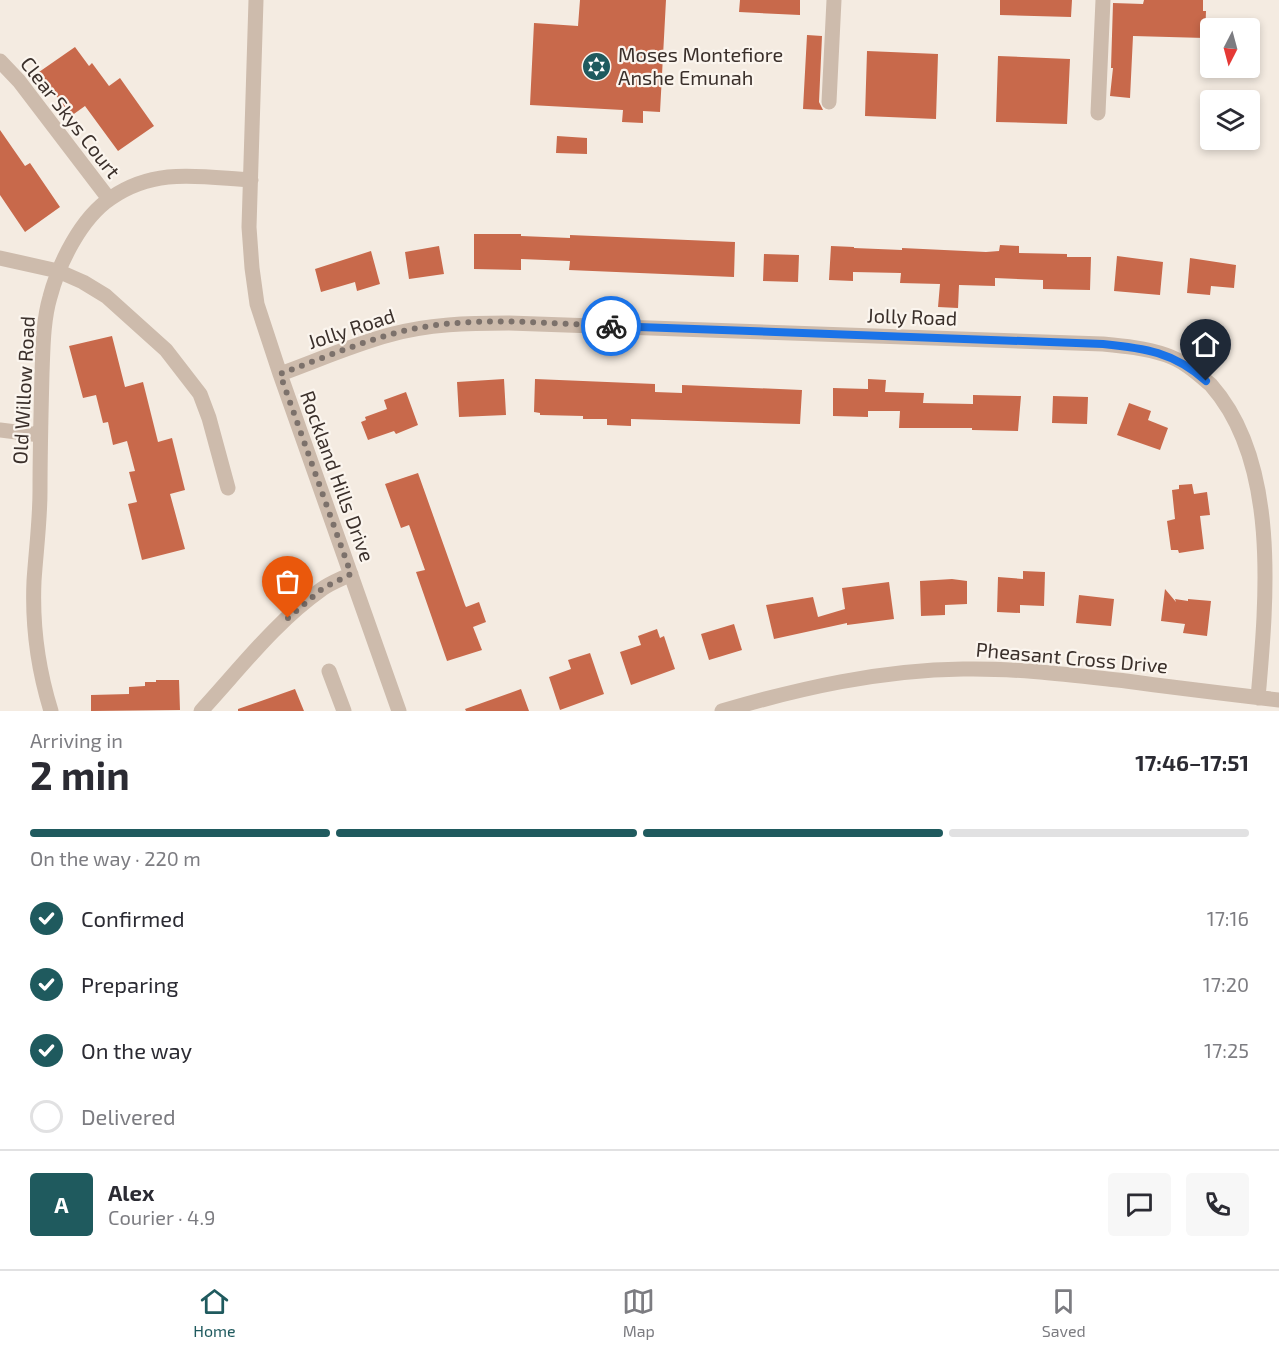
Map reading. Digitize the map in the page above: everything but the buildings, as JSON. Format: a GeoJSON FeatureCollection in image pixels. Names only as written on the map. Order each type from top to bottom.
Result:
{"type":"FeatureCollection","features":[{"type":"Feature","properties":{"kind":"street","name":"Rockland Hills Drive"},"geometry":{"type":"LineString","coordinates":[[256,0],[249,227],[257,304],[351,574],[393,709]]}},
{"type":"Feature","properties":{"kind":"street"},"geometry":{"type":"LineString","coordinates":[[829,102],[834,0]]}},
{"type":"Feature","properties":{"kind":"street"},"geometry":{"type":"LineString","coordinates":[[1098,113],[1103,0]]}},
{"type":"Feature","properties":{"kind":"street","name":"Clear Skys Court"},"geometry":{"type":"LineString","coordinates":[[0,60],[19,81],[109,199]]}},
{"type":"Feature","properties":{"kind":"street","name":"Old Willow Road"},"geometry":{"type":"LineString","coordinates":[[51,711],[37,656],[34,584],[40,494],[43,344],[49,299],[58,271],[75,239],[92,216],[109,199],[131,185],[152,178],[173,175],[251,180]]}},
{"type":"Feature","properties":{"kind":"street"},"geometry":{"type":"LineString","coordinates":[[0,258],[58,271],[83,282],[106,296],[166,350],[200,394],[228,488]]}},
{"type":"Feature","properties":{"kind":"street","name":"Jolly Road"},"geometry":{"type":"LineString","coordinates":[[280,374],[389,335],[429,327],[509,322],[1103,344],[1137,348],[1167,355],[1192,368],[1221,394],[1242,420],[1255,448],[1265,485],[1270,524],[1270,564],[1258,698]]}},
{"type":"Feature","properties":{"kind":"street"},"geometry":{"type":"LineString","coordinates":[[0,430],[40,435]]}},
{"type":"Feature","properties":{"kind":"street"},"geometry":{"type":"LineString","coordinates":[[201,711],[255,650],[305,602],[323,588],[351,574]]}},
{"type":"Feature","properties":{"kind":"street","name":"Pheasant Cross Drive"},"geometry":{"type":"LineString","coordinates":[[722,711],[821,684],[881,675],[962,669],[1063,674],[1279,700]]}},
{"type":"Feature","properties":{"kind":"street"},"geometry":{"type":"LineString","coordinates":[[329,671],[344,711]]}},
{"type":"Feature","properties":{"kind":"way so far"},"geometry":{"type":"LineString","coordinates":[[288,618],[323,588],[351,574],[280,374],[389,335],[429,327],[509,322],[611,326]]}},
{"type":"Feature","properties":{"kind":"place","name":"Moses Montefiore Anshe Emunah"},"geometry":{"type":"Point","coordinates":[597,66]}},
{"type":"Feature","properties":{"kind":"route"},"geometry":{"type":"LineString","coordinates":[[611,326],[1103,344],[1137,348],[1167,355],[1192,368],[1206,381]]}}]}
